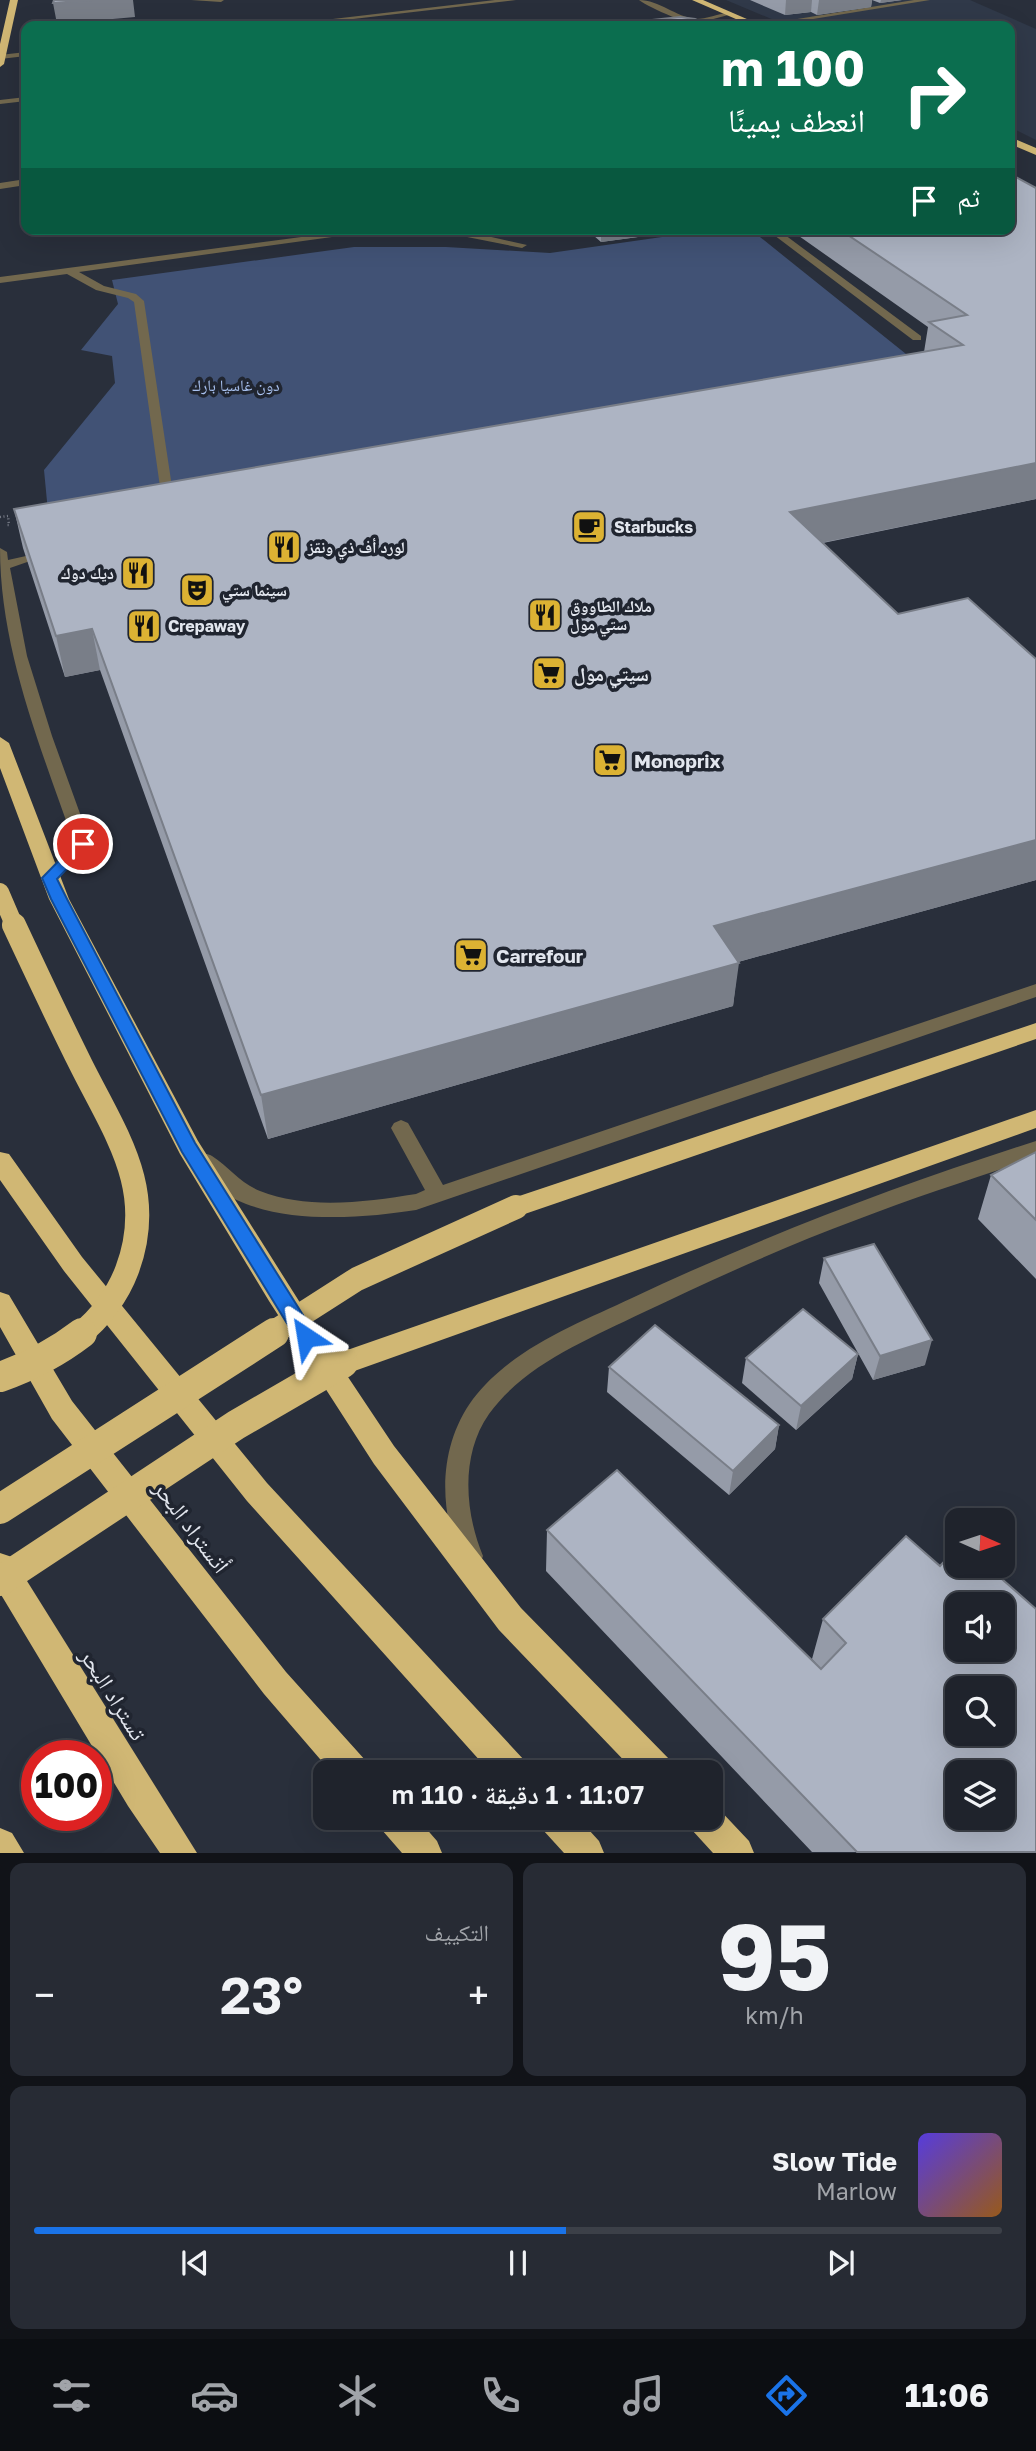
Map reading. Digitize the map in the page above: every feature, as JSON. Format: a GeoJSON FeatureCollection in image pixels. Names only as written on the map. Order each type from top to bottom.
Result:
{"type":"FeatureCollection","features":[{"type":"Feature","properties":{"kind":"highway"},"geometry":{"type":"LineString","coordinates":[[1,61],[14,0]]}},
{"type":"Feature","properties":{"kind":"highway"},"geometry":{"type":"LineString","coordinates":[[696,0],[746,21]]}},
{"type":"Feature","properties":{"kind":"highway"},"geometry":{"type":"LineString","coordinates":[[1015,142],[1036,152]]}},
{"type":"Feature","properties":{"kind":"highway"},"geometry":{"type":"LineString","coordinates":[[0,743],[49,878],[189,1147],[278,1293],[384,1455],[510,1619],[646,1760]]}},
{"type":"Feature","properties":{"kind":"highway"},"geometry":{"type":"LineString","coordinates":[[0,892],[130,1166],[138,1208],[138,1232],[127,1269],[110,1303],[89,1329],[65,1348],[16,1373],[0,1377]]}},
{"type":"Feature","properties":{"kind":"highway"},"geometry":{"type":"LineString","coordinates":[[0,1510],[357,1279],[446,1237],[516,1208],[1036,1031]]}},
{"type":"Feature","properties":{"kind":"highway"},"geometry":{"type":"LineString","coordinates":[[0,1581],[236,1425],[343,1363],[1036,1119]]}},
{"type":"Feature","properties":{"kind":"highway"},"geometry":{"type":"LineString","coordinates":[[0,1161],[73,1264],[257,1492],[501,1760]]}},
{"type":"Feature","properties":{"kind":"highway","name":"أتستراد البحر"},"geometry":{"type":"LineString","coordinates":[[0,1303],[62,1410],[275,1683],[343,1760]]}},
{"type":"Feature","properties":{"kind":"highway","name":"تستراد البحر"},"geometry":{"type":"LineString","coordinates":[[0,1565],[60,1667],[180,1853]]}},
{"type":"Feature","properties":{"kind":"highway"},"geometry":{"type":"LineString","coordinates":[[405,1830],[425,1853]]}},
{"type":"Feature","properties":{"kind":"highway"},"geometry":{"type":"LineString","coordinates":[[566,1830],[587,1853]]}},
{"type":"Feature","properties":{"kind":"highway"},"geometry":{"type":"LineString","coordinates":[[715,1830],[737,1853]]}},
{"type":"Feature","properties":{"kind":"highway"},"geometry":{"type":"LineString","coordinates":[[0,1845],[7,1853]]}},
{"type":"Feature","properties":{"kind":"street"},"geometry":{"type":"LineString","coordinates":[[194,0],[221,0]]}},
{"type":"Feature","properties":{"kind":"street"},"geometry":{"type":"LineString","coordinates":[[322,21],[513,0]]}},
{"type":"Feature","properties":{"kind":"street"},"geometry":{"type":"LineString","coordinates":[[642,0],[692,21]]}},
{"type":"Feature","properties":{"kind":"street"},"geometry":{"type":"LineString","coordinates":[[790,21],[927,0]]}},
{"type":"Feature","properties":{"kind":"street"},"geometry":{"type":"LineString","coordinates":[[709,21],[729,14]]}},
{"type":"Feature","properties":{"kind":"street"},"geometry":{"type":"LineString","coordinates":[[1,61],[21,55]]}},
{"type":"Feature","properties":{"kind":"street"},"geometry":{"type":"LineString","coordinates":[[0,102],[21,100]]}},
{"type":"Feature","properties":{"kind":"street"},"geometry":{"type":"LineString","coordinates":[[0,186],[21,184]]}},
{"type":"Feature","properties":{"kind":"street"},"geometry":{"type":"LineString","coordinates":[[0,280],[340,235]]}},
{"type":"Feature","properties":{"kind":"street"},"geometry":{"type":"LineString","coordinates":[[477,235],[522,245]]}},
{"type":"Feature","properties":{"kind":"street"},"geometry":{"type":"LineString","coordinates":[[779,235],[917,338]]}},
{"type":"Feature","properties":{"kind":"street"},"geometry":{"type":"LineString","coordinates":[[69,271],[100,288],[132,296],[138,301],[166,486]]}},
{"type":"Feature","properties":{"kind":"street"},"geometry":{"type":"LineString","coordinates":[[26,560],[2,559],[20,656],[44,736],[83,844],[49,878]]}},
{"type":"Feature","properties":{"kind":"street"},"geometry":{"type":"LineString","coordinates":[[189,1147],[230,1185],[253,1197],[312,1209],[383,1208],[439,1196],[1036,990]]}},
{"type":"Feature","properties":{"kind":"street"},"geometry":{"type":"LineString","coordinates":[[401,1128],[439,1196]]}},
{"type":"Feature","properties":{"kind":"street"},"geometry":{"type":"LineString","coordinates":[[510,1619],[469,1552],[460,1521],[456,1491],[464,1437],[474,1415],[491,1393],[515,1371],[549,1349],[711,1270],[849,1214],[1036,1149]]}},
{"type":"Feature","properties":{"kind":"path"},"geometry":{"type":"LineString","coordinates":[[0,517],[8,516],[9,525],[0,526]]}},
{"type":"Feature","properties":{"kind":"shaded area"},"geometry":{"type":"Polygon","coordinates":[[[726,0],[970,0],[1036,29],[1036,140],[1015,130],[1015,21],[776,21],[726,0]]]}},
{"type":"Feature","properties":{"kind":"green space","name":"دون غاسيا بارك"},"geometry":{"type":"Polygon","coordinates":[[[676,235],[757,235],[936,378],[51,543],[44,470],[115,383],[112,356],[81,350],[118,304],[112,280],[354,247],[446,247],[550,253],[676,235]]]}},
{"type":"Feature","properties":{"kind":"building"},"geometry":{"type":"Polygon","coordinates":[[[54,0],[92,0],[53,3],[54,0]]]}},
{"type":"Feature","properties":{"kind":"building"},"geometry":{"type":"Polygon","coordinates":[[[680,17],[699,21],[643,21],[680,17]]]}},
{"type":"Feature","properties":{"kind":"building","name":"سيتي مول"},"geometry":{"type":"Polygon","coordinates":[[[1015,177],[1036,188],[1036,463],[790,512],[898,614],[968,598],[1036,659],[1036,840],[714,926],[739,963],[261,1095],[92,629],[56,636],[14,509],[963,345],[929,322],[967,315],[848,235],[1015,235],[1015,177]]]}},
{"type":"Feature","properties":{"kind":"building"},"geometry":{"type":"Polygon","coordinates":[[[1036,1152],[1036,1220],[991,1175],[1036,1152]]]}},
{"type":"Feature","properties":{"kind":"building"},"geometry":{"type":"Polygon","coordinates":[[[874,1244],[932,1340],[880,1356],[824,1258],[874,1244]]]}},
{"type":"Feature","properties":{"kind":"building"},"geometry":{"type":"Polygon","coordinates":[[[803,1309],[858,1354],[801,1406],[746,1358],[803,1309]]]}},
{"type":"Feature","properties":{"kind":"building"},"geometry":{"type":"Polygon","coordinates":[[[655,1325],[779,1425],[733,1471],[609,1367],[655,1325]]]}},
{"type":"Feature","properties":{"kind":"building"},"geometry":{"type":"Polygon","coordinates":[[[617,1470],[821,1669],[846,1643],[823,1619],[906,1536],[940,1566],[945,1561],[945,1578],[1001,1578],[1036,1609],[1036,1852],[857,1852],[547,1530],[617,1470]]]}},
{"type":"Feature","properties":{"kind":"place","name":"Starbucks"},"geometry":{"type":"Point","coordinates":[589,527]}},
{"type":"Feature","properties":{"kind":"place","name":"لورد أف ذي ونقز"},"geometry":{"type":"Point","coordinates":[284,547]}},
{"type":"Feature","properties":{"kind":"place","name":"ديك دوك"},"geometry":{"type":"Point","coordinates":[138,573]}},
{"type":"Feature","properties":{"kind":"place","name":"سينما ستي"},"geometry":{"type":"Point","coordinates":[197,590]}},
{"type":"Feature","properties":{"kind":"place","name":"ملاك الطاووق ستي مول"},"geometry":{"type":"Point","coordinates":[545,615]}},
{"type":"Feature","properties":{"kind":"place","name":"Crepaway"},"geometry":{"type":"Point","coordinates":[144,626]}},
{"type":"Feature","properties":{"kind":"place","name":"سيتي مول"},"geometry":{"type":"Point","coordinates":[549,673]}},
{"type":"Feature","properties":{"kind":"place","name":"Monoprix"},"geometry":{"type":"Point","coordinates":[610,760]}},
{"type":"Feature","properties":{"kind":"place","name":"Carrefour"},"geometry":{"type":"Point","coordinates":[471,955]}},
{"type":"Feature","properties":{"kind":"route"},"geometry":{"type":"LineString","coordinates":[[83,844],[49,878],[189,1147],[306,1337]]}}]}
